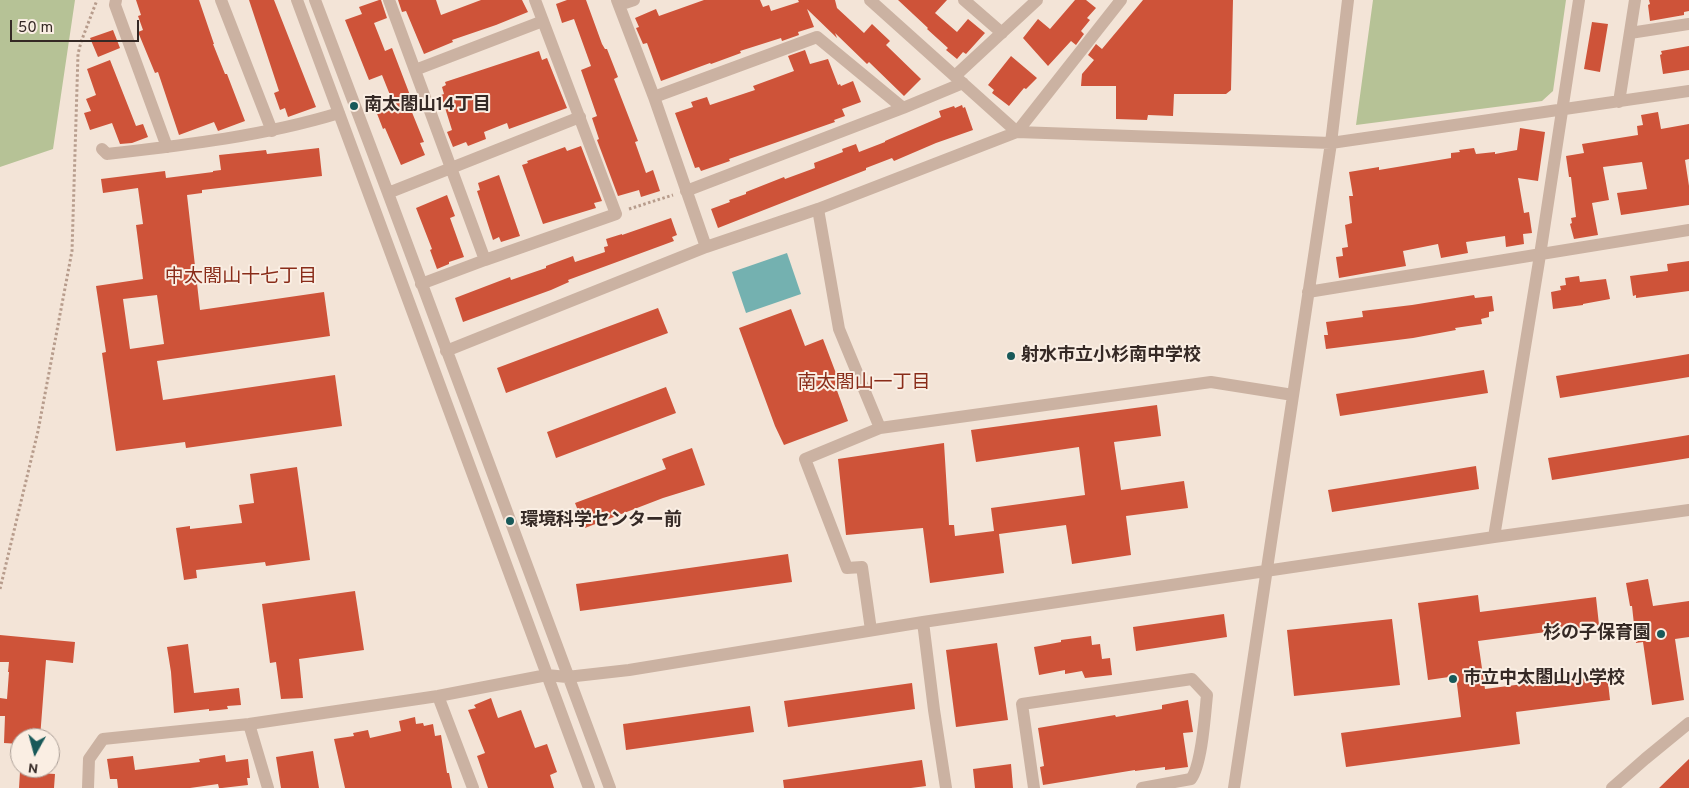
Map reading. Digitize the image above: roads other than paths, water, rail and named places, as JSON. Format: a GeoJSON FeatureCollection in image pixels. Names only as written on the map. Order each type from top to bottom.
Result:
{"type":"FeatureCollection","features":[{"type":"Feature","properties":{"kind":"street"},"geometry":{"type":"LineString","coordinates":[[116,0],[115,5],[167,147]]}},
{"type":"Feature","properties":{"kind":"street"},"geometry":{"type":"LineString","coordinates":[[221,0],[272,131]]}},
{"type":"Feature","properties":{"kind":"street"},"geometry":{"type":"LineString","coordinates":[[297,0],[589,788]]}},
{"type":"Feature","properties":{"kind":"street"},"geometry":{"type":"LineString","coordinates":[[315,0],[610,788]]}},
{"type":"Feature","properties":{"kind":"street"},"geometry":{"type":"LineString","coordinates":[[389,0],[485,260]]}},
{"type":"Feature","properties":{"kind":"street"},"geometry":{"type":"LineString","coordinates":[[421,284],[616,214],[535,0]]}},
{"type":"Feature","properties":{"kind":"street"},"geometry":{"type":"LineString","coordinates":[[634,0],[618,3],[654,98],[706,247]]}},
{"type":"Feature","properties":{"kind":"street"},"geometry":{"type":"LineString","coordinates":[[870,0],[1017,132]]}},
{"type":"Feature","properties":{"kind":"street"},"geometry":{"type":"LineString","coordinates":[[964,0],[1002,33]]}},
{"type":"Feature","properties":{"kind":"street"},"geometry":{"type":"LineString","coordinates":[[686,191],[903,108],[959,79],[1002,33],[1037,0]]}},
{"type":"Feature","properties":{"kind":"street"},"geometry":{"type":"LineString","coordinates":[[1017,132],[1121,0]]}},
{"type":"Feature","properties":{"kind":"street"},"geometry":{"type":"LineString","coordinates":[[1234,788],[1331,143],[1348,0]]}},
{"type":"Feature","properties":{"kind":"street"},"geometry":{"type":"LineString","coordinates":[[1494,537],[1579,0]]}},
{"type":"Feature","properties":{"kind":"street"},"geometry":{"type":"LineString","coordinates":[[1619,102],[1635,0]]}},
{"type":"Feature","properties":{"kind":"street"},"geometry":{"type":"LineString","coordinates":[[415,70],[543,21]]}},
{"type":"Feature","properties":{"kind":"street"},"geometry":{"type":"LineString","coordinates":[[1630,33],[1689,24]]}},
{"type":"Feature","properties":{"kind":"street"},"geometry":{"type":"LineString","coordinates":[[654,98],[816,37],[903,108]]}},
{"type":"Feature","properties":{"kind":"street"},"geometry":{"type":"LineString","coordinates":[[446,351],[706,247],[818,209],[1017,132],[1331,143],[1689,91]]}},
{"type":"Feature","properties":{"kind":"street"},"geometry":{"type":"LineString","coordinates":[[102,150],[107,154],[272,131],[339,113]]}},
{"type":"Feature","properties":{"kind":"street"},"geometry":{"type":"LineString","coordinates":[[388,193],[580,117]]}},
{"type":"Feature","properties":{"kind":"street"},"geometry":{"type":"LineString","coordinates":[[818,209],[839,329],[880,428]]}},
{"type":"Feature","properties":{"kind":"street"},"geometry":{"type":"LineString","coordinates":[[1308,292],[1689,230]]}},
{"type":"Feature","properties":{"kind":"street"},"geometry":{"type":"LineString","coordinates":[[871,630],[862,567],[847,568],[805,458],[880,428],[1211,382],[1293,395]]}},
{"type":"Feature","properties":{"kind":"street"},"geometry":{"type":"LineString","coordinates":[[88,788],[89,759],[103,739],[249,724],[438,696],[547,675],[567,677],[630,670],[923,622],[1689,510]]}},
{"type":"Feature","properties":{"kind":"street"},"geometry":{"type":"LineString","coordinates":[[923,622],[946,788]]}},
{"type":"Feature","properties":{"kind":"street"},"geometry":{"type":"LineString","coordinates":[[1034,788],[1022,704],[1192,679],[1207,695],[1199,758],[1194,776],[1191,779],[1142,788]]}},
{"type":"Feature","properties":{"kind":"street"},"geometry":{"type":"LineString","coordinates":[[438,696],[473,788]]}},
{"type":"Feature","properties":{"kind":"street"},"geometry":{"type":"LineString","coordinates":[[1612,788],[1645,758],[1689,723]]}},
{"type":"Feature","properties":{"kind":"street"},"geometry":{"type":"LineString","coordinates":[[249,724],[268,788]]}},
{"type":"Feature","properties":{"kind":"water"},"geometry":{"type":"Polygon","coordinates":[[[787,253],[801,294],[746,313],[732,272],[787,253]]]}},
{"type":"Feature","properties":{"kind":"place","name":"南太閤山14丁目"},"geometry":{"type":"Point","coordinates":[354,106]}},
{"type":"Feature","properties":{"kind":"place","name":"射水市立小杉南中学校"},"geometry":{"type":"Point","coordinates":[1011,356]}},
{"type":"Feature","properties":{"kind":"place","name":"環境科学センター前"},"geometry":{"type":"Point","coordinates":[510,521]}},
{"type":"Feature","properties":{"kind":"place","name":"杉の子保育園"},"geometry":{"type":"Point","coordinates":[1661,634]}},
{"type":"Feature","properties":{"kind":"place","name":"市立中太閤山小学校"},"geometry":{"type":"Point","coordinates":[1453,679]}},
{"type":"Feature","properties":{"kind":"district","name":"中太閤山十七丁目"},"geometry":{"type":"Point","coordinates":[241,278]}},
{"type":"Feature","properties":{"kind":"district","name":"南太閤山一丁目"},"geometry":{"type":"Point","coordinates":[864,384]}}]}
